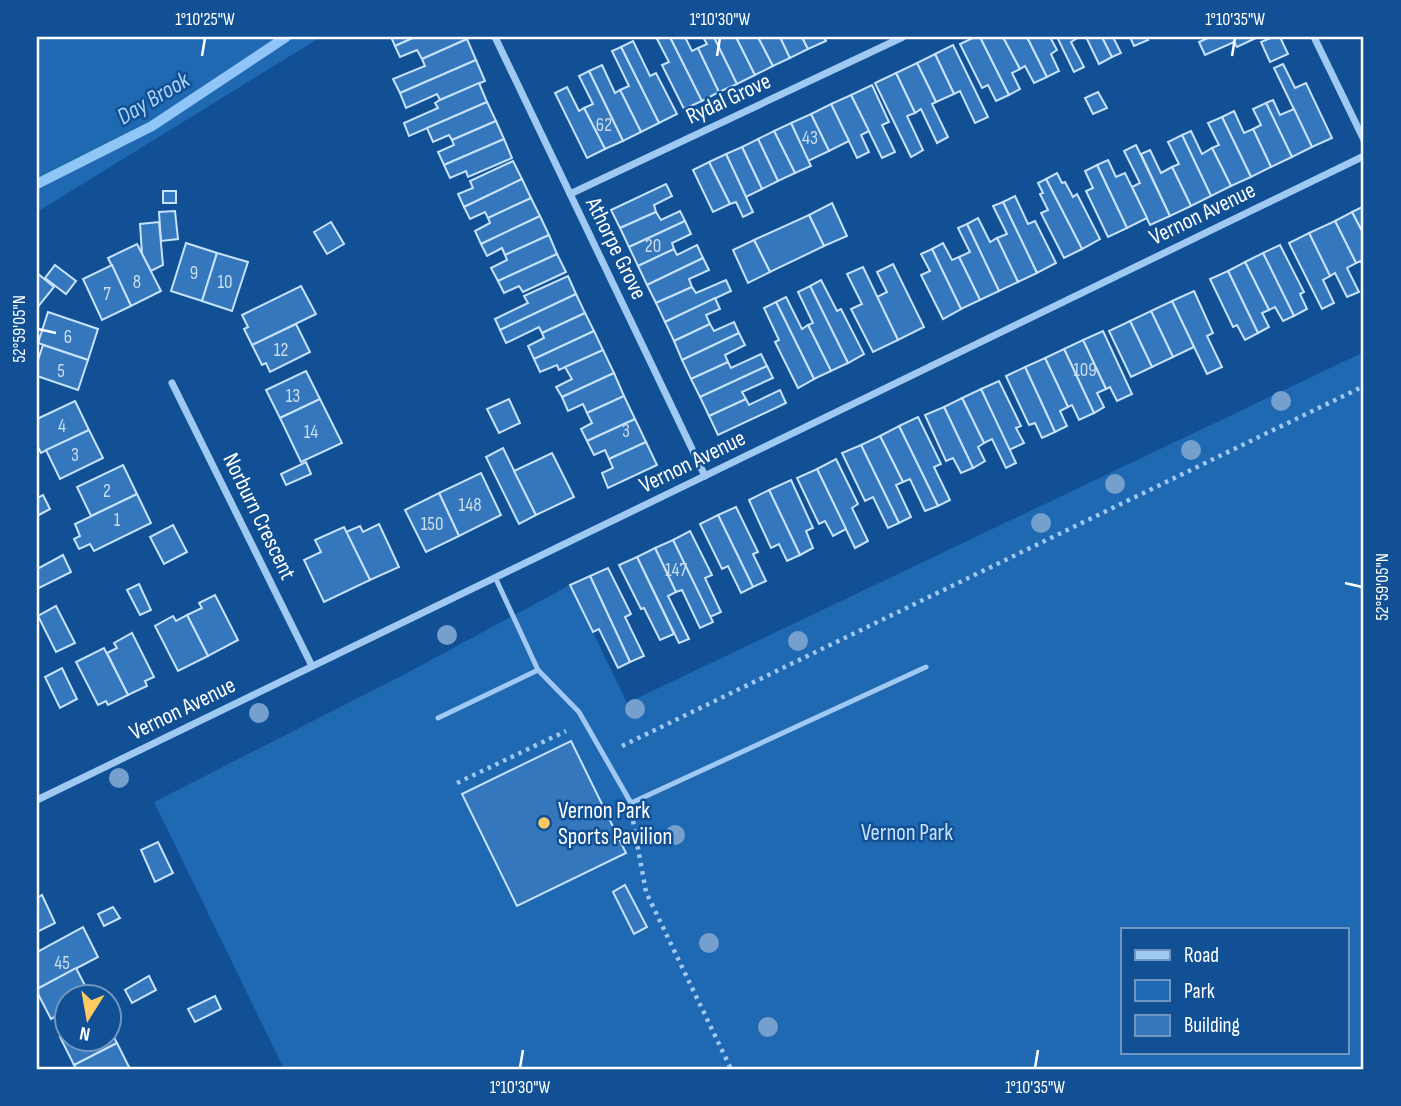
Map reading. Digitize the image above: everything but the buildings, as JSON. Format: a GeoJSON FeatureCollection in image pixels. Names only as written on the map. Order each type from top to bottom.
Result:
{"type":"FeatureCollection","features":[{"type":"Feature","properties":{"kind":"street","name":"Athorpe Grove"},"geometry":{"type":"LineString","coordinates":[[495,37],[705,476]]}},
{"type":"Feature","properties":{"kind":"street","name":"Rydal Grove"},"geometry":{"type":"LineString","coordinates":[[570,194],[902,37]]}},
{"type":"Feature","properties":{"kind":"street"},"geometry":{"type":"LineString","coordinates":[[1314,37],[1364,140]]}},
{"type":"Feature","properties":{"kind":"street","name":"Vernon Avenue"},"geometry":{"type":"LineString","coordinates":[[37,800],[1364,156]]}},
{"type":"Feature","properties":{"kind":"street","name":"Norburn Crescent"},"geometry":{"type":"LineString","coordinates":[[172,383],[312,666]]}},
{"type":"Feature","properties":{"kind":"lane"},"geometry":{"type":"LineString","coordinates":[[495,577],[538,670],[586,722],[631,803],[926,667]]}},
{"type":"Feature","properties":{"kind":"lane"},"geometry":{"type":"LineString","coordinates":[[438,718],[538,670]]}},
{"type":"Feature","properties":{"kind":"path"},"geometry":{"type":"LineString","coordinates":[[604,755],[1364,386]]}},
{"type":"Feature","properties":{"kind":"path"},"geometry":{"type":"LineString","coordinates":[[457,783],[586,722]]}},
{"type":"Feature","properties":{"kind":"path"},"geometry":{"type":"LineString","coordinates":[[631,803],[646,892],[731,1069]]}},
{"type":"Feature","properties":{"kind":"green space"},"geometry":{"type":"Polygon","coordinates":[[[37,37],[321,37],[37,212],[37,37]]]}},
{"type":"Feature","properties":{"kind":"green space","name":"Vernon Park"},"geometry":{"type":"Polygon","coordinates":[[[1364,352],[1364,1069],[284,1069],[154,802],[405,674],[570,585],[627,703],[1364,352]]]}},
{"type":"Feature","properties":{"kind":"waterway","name":"Day Brook"},"geometry":{"type":"LineString","coordinates":[[37,184],[152,126],[286,37]]}},
{"type":"Feature","properties":{"kind":"place","name":"Vernon Park Sports Pavilion"},"geometry":{"type":"Point","coordinates":[544,823]}}]}
